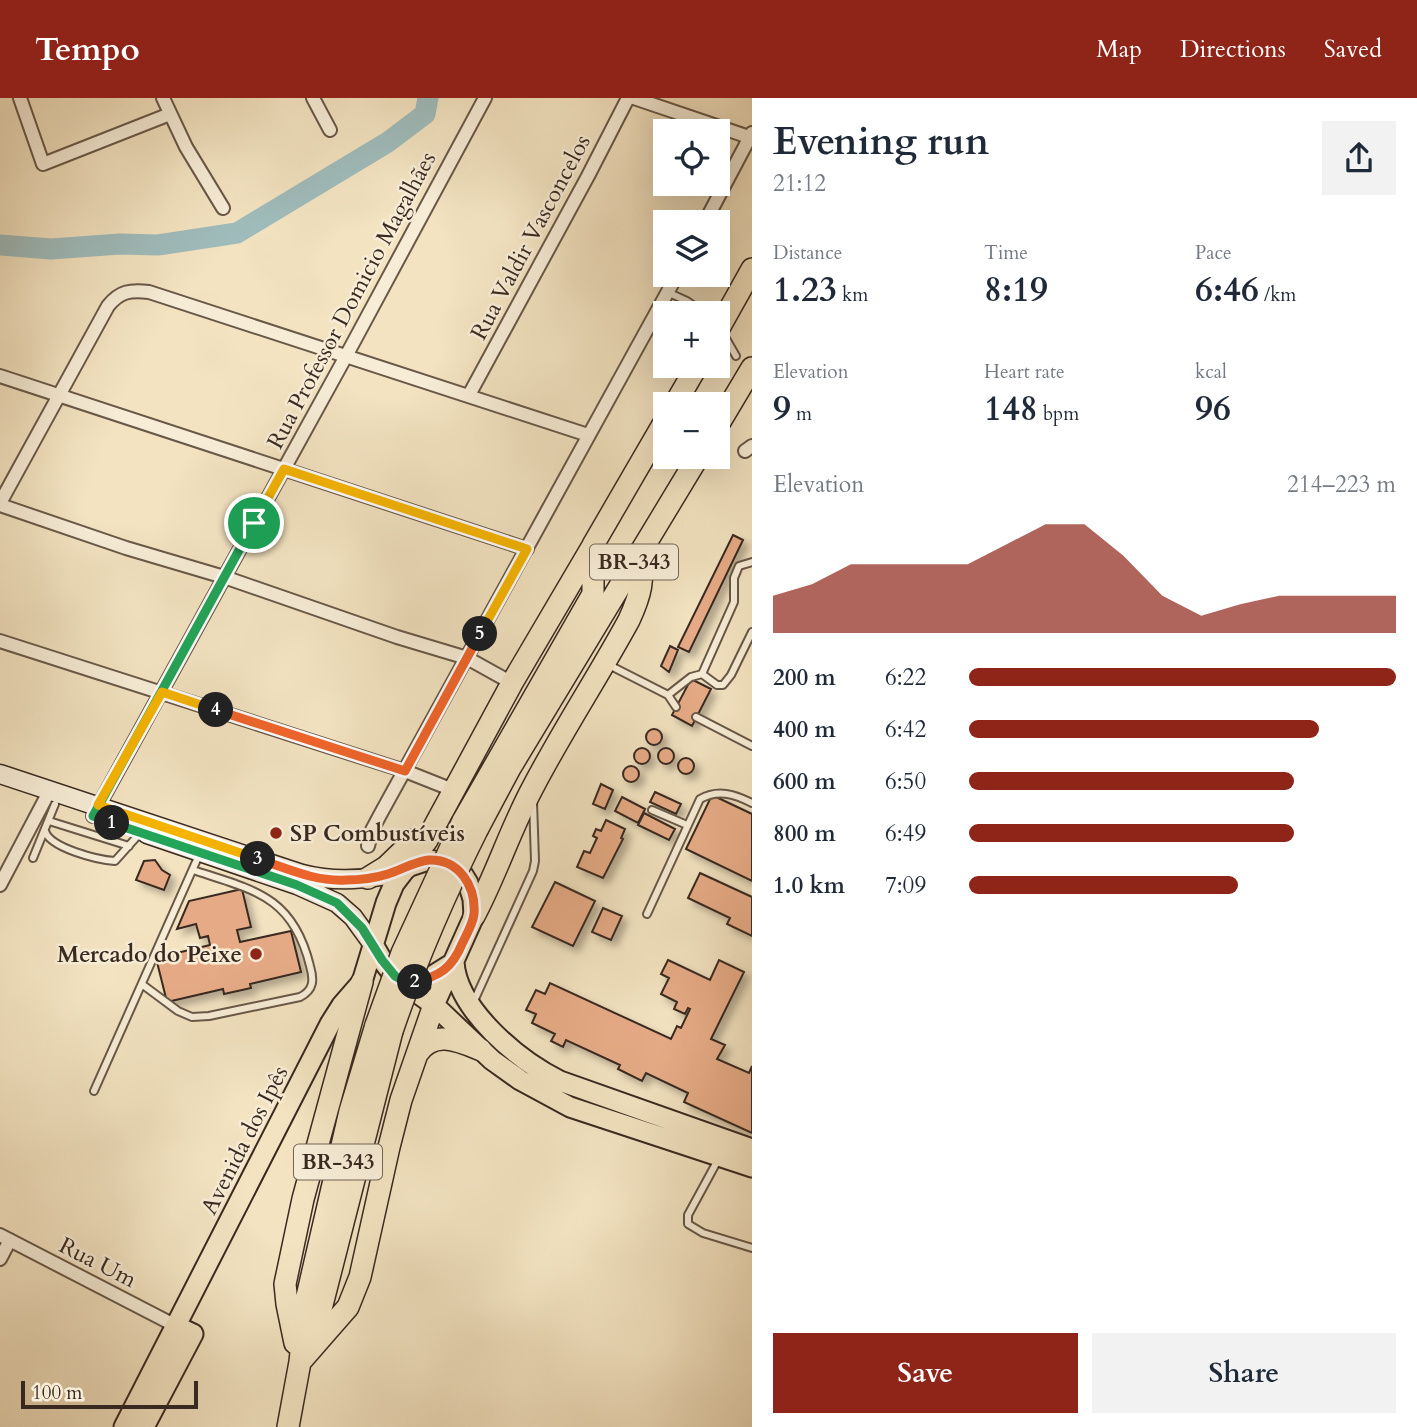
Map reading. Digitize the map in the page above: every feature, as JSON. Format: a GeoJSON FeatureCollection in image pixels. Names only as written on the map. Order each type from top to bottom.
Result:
{"type":"FeatureCollection","features":[{"type":"Feature","properties":{"kind":"highway"},"geometry":{"type":"LineString","coordinates":[[730,301],[752,269]]}},
{"type":"Feature","properties":{"kind":"highway"},"geometry":{"type":"LineString","coordinates":[[730,396],[744,362]]}},
{"type":"Feature","properties":{"kind":"highway","name":"BR-343"},"geometry":{"type":"LineString","coordinates":[[564,663],[593,594],[593,545],[653,442]]}},
{"type":"Feature","properties":{"kind":"highway","name":"BR-343"},"geometry":{"type":"LineString","coordinates":[[288,1427],[300,1362],[306,1301],[350,1111],[384,1028],[402,953],[470,824],[564,663],[640,552],[691,469]]}},
{"type":"Feature","properties":{"kind":"highway"},"geometry":{"type":"LineString","coordinates":[[407,867],[427,841],[512,682],[593,545]]}},
{"type":"Feature","properties":{"kind":"highway"},"geometry":{"type":"LineString","coordinates":[[474,916],[532,788],[606,663],[639,598],[643,577],[640,552]]}},
{"type":"Feature","properties":{"kind":"highway"},"geometry":{"type":"LineString","coordinates":[[368,878],[402,853],[452,792]]}},
{"type":"Feature","properties":{"kind":"highway"},"geometry":{"type":"LineString","coordinates":[[300,1362],[285,1284],[303,1199],[362,982]]}},
{"type":"Feature","properties":{"kind":"highway"},"geometry":{"type":"LineString","coordinates":[[300,1362],[348,1307],[360,1277],[389,1147],[434,1005]]}},
{"type":"Feature","properties":{"kind":"highway"},"geometry":{"type":"LineString","coordinates":[[416,1056],[422,1047],[439,1038],[458,1041],[481,1050]]}},
{"type":"Feature","properties":{"kind":"main road"},"geometry":{"type":"LineString","coordinates":[[0,774],[50,804]]}},
{"type":"Feature","properties":{"kind":"main road"},"geometry":{"type":"LineString","coordinates":[[0,786],[50,804],[95,811],[299,879],[353,916],[388,968],[434,1005],[481,1050],[520,1080],[570,1107],[752,1167]]}},
{"type":"Feature","properties":{"kind":"main road"},"geometry":{"type":"LineString","coordinates":[[95,811],[141,832],[202,846]]}},
{"type":"Feature","properties":{"kind":"main road"},"geometry":{"type":"LineString","coordinates":[[299,879],[368,878],[428,860],[448,863],[460,870],[473,899],[474,916],[434,1005]]}},
{"type":"Feature","properties":{"kind":"main road"},"geometry":{"type":"LineString","coordinates":[[362,982],[386,903],[394,884],[407,867]]}},
{"type":"Feature","properties":{"kind":"main road"},"geometry":{"type":"LineString","coordinates":[[454,962],[457,982],[472,1006],[517,1055],[546,1074],[752,1149]]}},
{"type":"Feature","properties":{"kind":"main road"},"geometry":{"type":"LineString","coordinates":[[405,982],[429,978],[454,962]]}},
{"type":"Feature","properties":{"kind":"main road","name":"Avenida dos Ipês"},"geometry":{"type":"LineString","coordinates":[[124,1427],[330,1024],[362,982]]}},
{"type":"Feature","properties":{"kind":"main road"},"geometry":{"type":"LineString","coordinates":[[144,1427],[193,1334],[176,1326]]}},
{"type":"Feature","properties":{"kind":"street"},"geometry":{"type":"LineString","coordinates":[[20,98],[43,164],[170,114]]}},
{"type":"Feature","properties":{"kind":"street"},"geometry":{"type":"LineString","coordinates":[[163,98],[186,147],[223,208]]}},
{"type":"Feature","properties":{"kind":"street"},"geometry":{"type":"LineString","coordinates":[[313,98],[330,130]]}},
{"type":"Feature","properties":{"kind":"street","name":"Rua Professor Domicio Magalhães"},"geometry":{"type":"LineString","coordinates":[[95,811],[485,98]]}},
{"type":"Feature","properties":{"kind":"street","name":"Rua Valdir Vasconcelos"},"geometry":{"type":"LineString","coordinates":[[468,395],[628,98]]}},
{"type":"Feature","properties":{"kind":"street"},"geometry":{"type":"LineString","coordinates":[[634,98],[751,136],[711,210]]}},
{"type":"Feature","properties":{"kind":"street"},"geometry":{"type":"LineString","coordinates":[[368,846],[372,830],[670,287]]}},
{"type":"Feature","properties":{"kind":"street"},"geometry":{"type":"LineString","coordinates":[[512,682],[467,658],[0,504],[114,299],[131,290],[149,292],[588,435]]}},
{"type":"Feature","properties":{"kind":"street"},"geometry":{"type":"LineString","coordinates":[[0,376],[527,549]]}},
{"type":"Feature","properties":{"kind":"street"},"geometry":{"type":"LineString","coordinates":[[0,641],[405,771],[452,792]]}},
{"type":"Feature","properties":{"kind":"street"},"geometry":{"type":"LineString","coordinates":[[0,885],[50,804]]}},
{"type":"Feature","properties":{"kind":"street"},"geometry":{"type":"LineString","coordinates":[[0,1259],[5,1238]]}},
{"type":"Feature","properties":{"kind":"street","name":"Rua Um"},"geometry":{"type":"LineString","coordinates":[[5,1238],[176,1326]]}},
{"type":"Feature","properties":{"kind":"lane"},"geometry":{"type":"LineString","coordinates":[[667,292],[685,301]]}},
{"type":"Feature","properties":{"kind":"lane"},"geometry":{"type":"LineString","coordinates":[[730,344],[744,362]]}},
{"type":"Feature","properties":{"kind":"lane"},"geometry":{"type":"LineString","coordinates":[[702,674],[734,602],[734,578],[739,566],[752,562]]}},
{"type":"Feature","properties":{"kind":"lane"},"geometry":{"type":"LineString","coordinates":[[702,674],[717,685],[723,685],[731,675],[752,632]]}},
{"type":"Feature","properties":{"kind":"lane"},"geometry":{"type":"LineString","coordinates":[[606,663],[668,695],[676,707]]}},
{"type":"Feature","properties":{"kind":"lane"},"geometry":{"type":"LineString","coordinates":[[668,695],[691,677],[702,674]]}},
{"type":"Feature","properties":{"kind":"lane"},"geometry":{"type":"LineString","coordinates":[[696,717],[752,746]]}},
{"type":"Feature","properties":{"kind":"lane"},"geometry":{"type":"LineString","coordinates":[[472,1006],[533,871],[535,861],[532,788]]}},
{"type":"Feature","properties":{"kind":"lane"},"geometry":{"type":"LineString","coordinates":[[647,914],[699,799],[712,793],[735,795],[752,803]]}},
{"type":"Feature","properties":{"kind":"lane"},"geometry":{"type":"LineString","coordinates":[[33,858],[45,831],[50,804],[129,846]]}},
{"type":"Feature","properties":{"kind":"lane"},"geometry":{"type":"LineString","coordinates":[[652,810],[687,825]]}},
{"type":"Feature","properties":{"kind":"lane"},"geometry":{"type":"LineString","coordinates":[[45,831],[51,841],[62,847],[115,861],[141,832]]}},
{"type":"Feature","properties":{"kind":"lane"},"geometry":{"type":"LineString","coordinates":[[94,1091],[202,846]]}},
{"type":"Feature","properties":{"kind":"lane"},"geometry":{"type":"LineString","coordinates":[[143,985],[178,1011],[192,1017],[209,1016],[300,997],[313,985],[304,942],[297,927],[288,917],[268,898],[252,889],[193,870]]}},
{"type":"Feature","properties":{"kind":"lane"},"geometry":{"type":"LineString","coordinates":[[720,1156],[688,1215],[688,1224],[703,1233],[752,1248]]}},
{"type":"Feature","properties":{"kind":"building"},"geometry":{"type":"Polygon","coordinates":[[[733,535],[743,540],[689,652],[678,647],[733,535]]]}},
{"type":"Feature","properties":{"kind":"building"},"geometry":{"type":"Polygon","coordinates":[[[670,646],[678,650],[669,672],[661,666],[670,646]]]}},
{"type":"Feature","properties":{"kind":"building"},"geometry":{"type":"Polygon","coordinates":[[[691,679],[711,689],[692,726],[672,715],[691,679]]]}},
{"type":"Feature","properties":{"kind":"building"},"geometry":{"type":"Polygon","coordinates":[[[651,729],[657,729],[662,737],[660,743],[651,745],[646,740],[646,734],[651,729]]]}},
{"type":"Feature","properties":{"kind":"building"},"geometry":{"type":"Polygon","coordinates":[[[639,748],[645,748],[650,756],[648,762],[639,764],[634,759],[634,753],[639,748]]]}},
{"type":"Feature","properties":{"kind":"building"},"geometry":{"type":"Polygon","coordinates":[[[663,748],[669,748],[674,756],[672,762],[663,764],[658,759],[658,753],[663,748]]]}},
{"type":"Feature","properties":{"kind":"building"},"geometry":{"type":"Polygon","coordinates":[[[683,758],[689,758],[694,766],[692,772],[683,774],[678,769],[678,763],[683,758]]]}},
{"type":"Feature","properties":{"kind":"building"},"geometry":{"type":"Polygon","coordinates":[[[628,766],[634,766],[639,774],[637,780],[628,782],[623,777],[623,771],[628,766]]]}},
{"type":"Feature","properties":{"kind":"building"},"geometry":{"type":"Polygon","coordinates":[[[601,784],[613,790],[605,809],[593,804],[601,784]]]}},
{"type":"Feature","properties":{"kind":"building"},"geometry":{"type":"Polygon","coordinates":[[[655,792],[681,804],[676,814],[650,802],[655,792]]]}},
{"type":"Feature","properties":{"kind":"building"},"geometry":{"type":"Polygon","coordinates":[[[712,795],[752,814],[752,881],[686,849],[712,795]]]}},
{"type":"Feature","properties":{"kind":"building"},"geometry":{"type":"Polygon","coordinates":[[[622,797],[645,809],[638,823],[615,811],[622,797]]]}},
{"type":"Feature","properties":{"kind":"building"},"geometry":{"type":"Polygon","coordinates":[[[644,813],[675,829],[669,840],[638,825],[644,813]]]}},
{"type":"Feature","properties":{"kind":"building"},"geometry":{"type":"Polygon","coordinates":[[[606,820],[625,829],[621,838],[623,839],[603,878],[577,867],[584,851],[590,853],[597,838],[593,836],[596,829],[601,831],[606,820]]]}},
{"type":"Feature","properties":{"kind":"building"},"geometry":{"type":"Polygon","coordinates":[[[155,860],[162,870],[170,875],[164,890],[136,880],[144,861],[155,860]]]}},
{"type":"Feature","properties":{"kind":"building"},"geometry":{"type":"Polygon","coordinates":[[[700,873],[752,897],[752,936],[727,924],[730,918],[688,898],[700,873]]]}},
{"type":"Feature","properties":{"kind":"building"},"geometry":{"type":"Polygon","coordinates":[[[555,882],[595,901],[573,946],[532,927],[555,882]]]}},
{"type":"Feature","properties":{"kind":"building"},"geometry":{"type":"Polygon","coordinates":[[[242,889],[251,927],[237,930],[240,942],[291,931],[301,972],[250,984],[251,988],[224,994],[223,989],[167,1002],[156,958],[210,945],[208,936],[200,938],[196,924],[177,929],[189,901],[242,889]]]}},
{"type":"Feature","properties":{"kind":"building"},"geometry":{"type":"Polygon","coordinates":[[[603,908],[622,916],[611,940],[592,932],[603,908]]]}},
{"type":"Feature","properties":{"kind":"building"},"geometry":{"type":"Polygon","coordinates":[[[668,960],[710,980],[719,960],[744,972],[711,1039],[725,1045],[717,1059],[749,1073],[752,1066],[752,1133],[684,1102],[688,1093],[646,1073],[642,1081],[618,1069],[620,1065],[566,1040],[563,1047],[551,1041],[555,1034],[532,1023],[536,1014],[526,1010],[536,990],[545,994],[550,983],[671,1039],[677,1026],[681,1028],[690,1009],[688,1008],[685,1014],[674,1009],[677,1002],[661,994],[669,978],[661,974],[668,960]]]}},
{"type":"Feature","properties":{"kind":"waterway"},"geometry":{"type":"LineString","coordinates":[[0,245],[51,249],[120,244],[158,245],[237,233],[388,142],[425,114],[428,98]]}},
{"type":"Feature","properties":{"kind":"place","name":"SP Combustíveis"},"geometry":{"type":"Point","coordinates":[276,833]}},
{"type":"Feature","properties":{"kind":"place","name":"Mercado do Peixe"},"geometry":{"type":"Point","coordinates":[256,954]}},
{"type":"Feature","properties":{"kind":"route"},"geometry":{"type":"LineString","coordinates":[[254,523],[200,619],[162,692],[98,805],[93,816],[297,885],[337,903],[353,916],[395,976],[405,982],[429,978],[454,962],[474,916],[468,883],[460,870],[448,863],[428,860],[386,875],[326,880],[98,805],[130,749],[162,692],[405,771],[527,549],[284,469],[254,523]]}}]}
